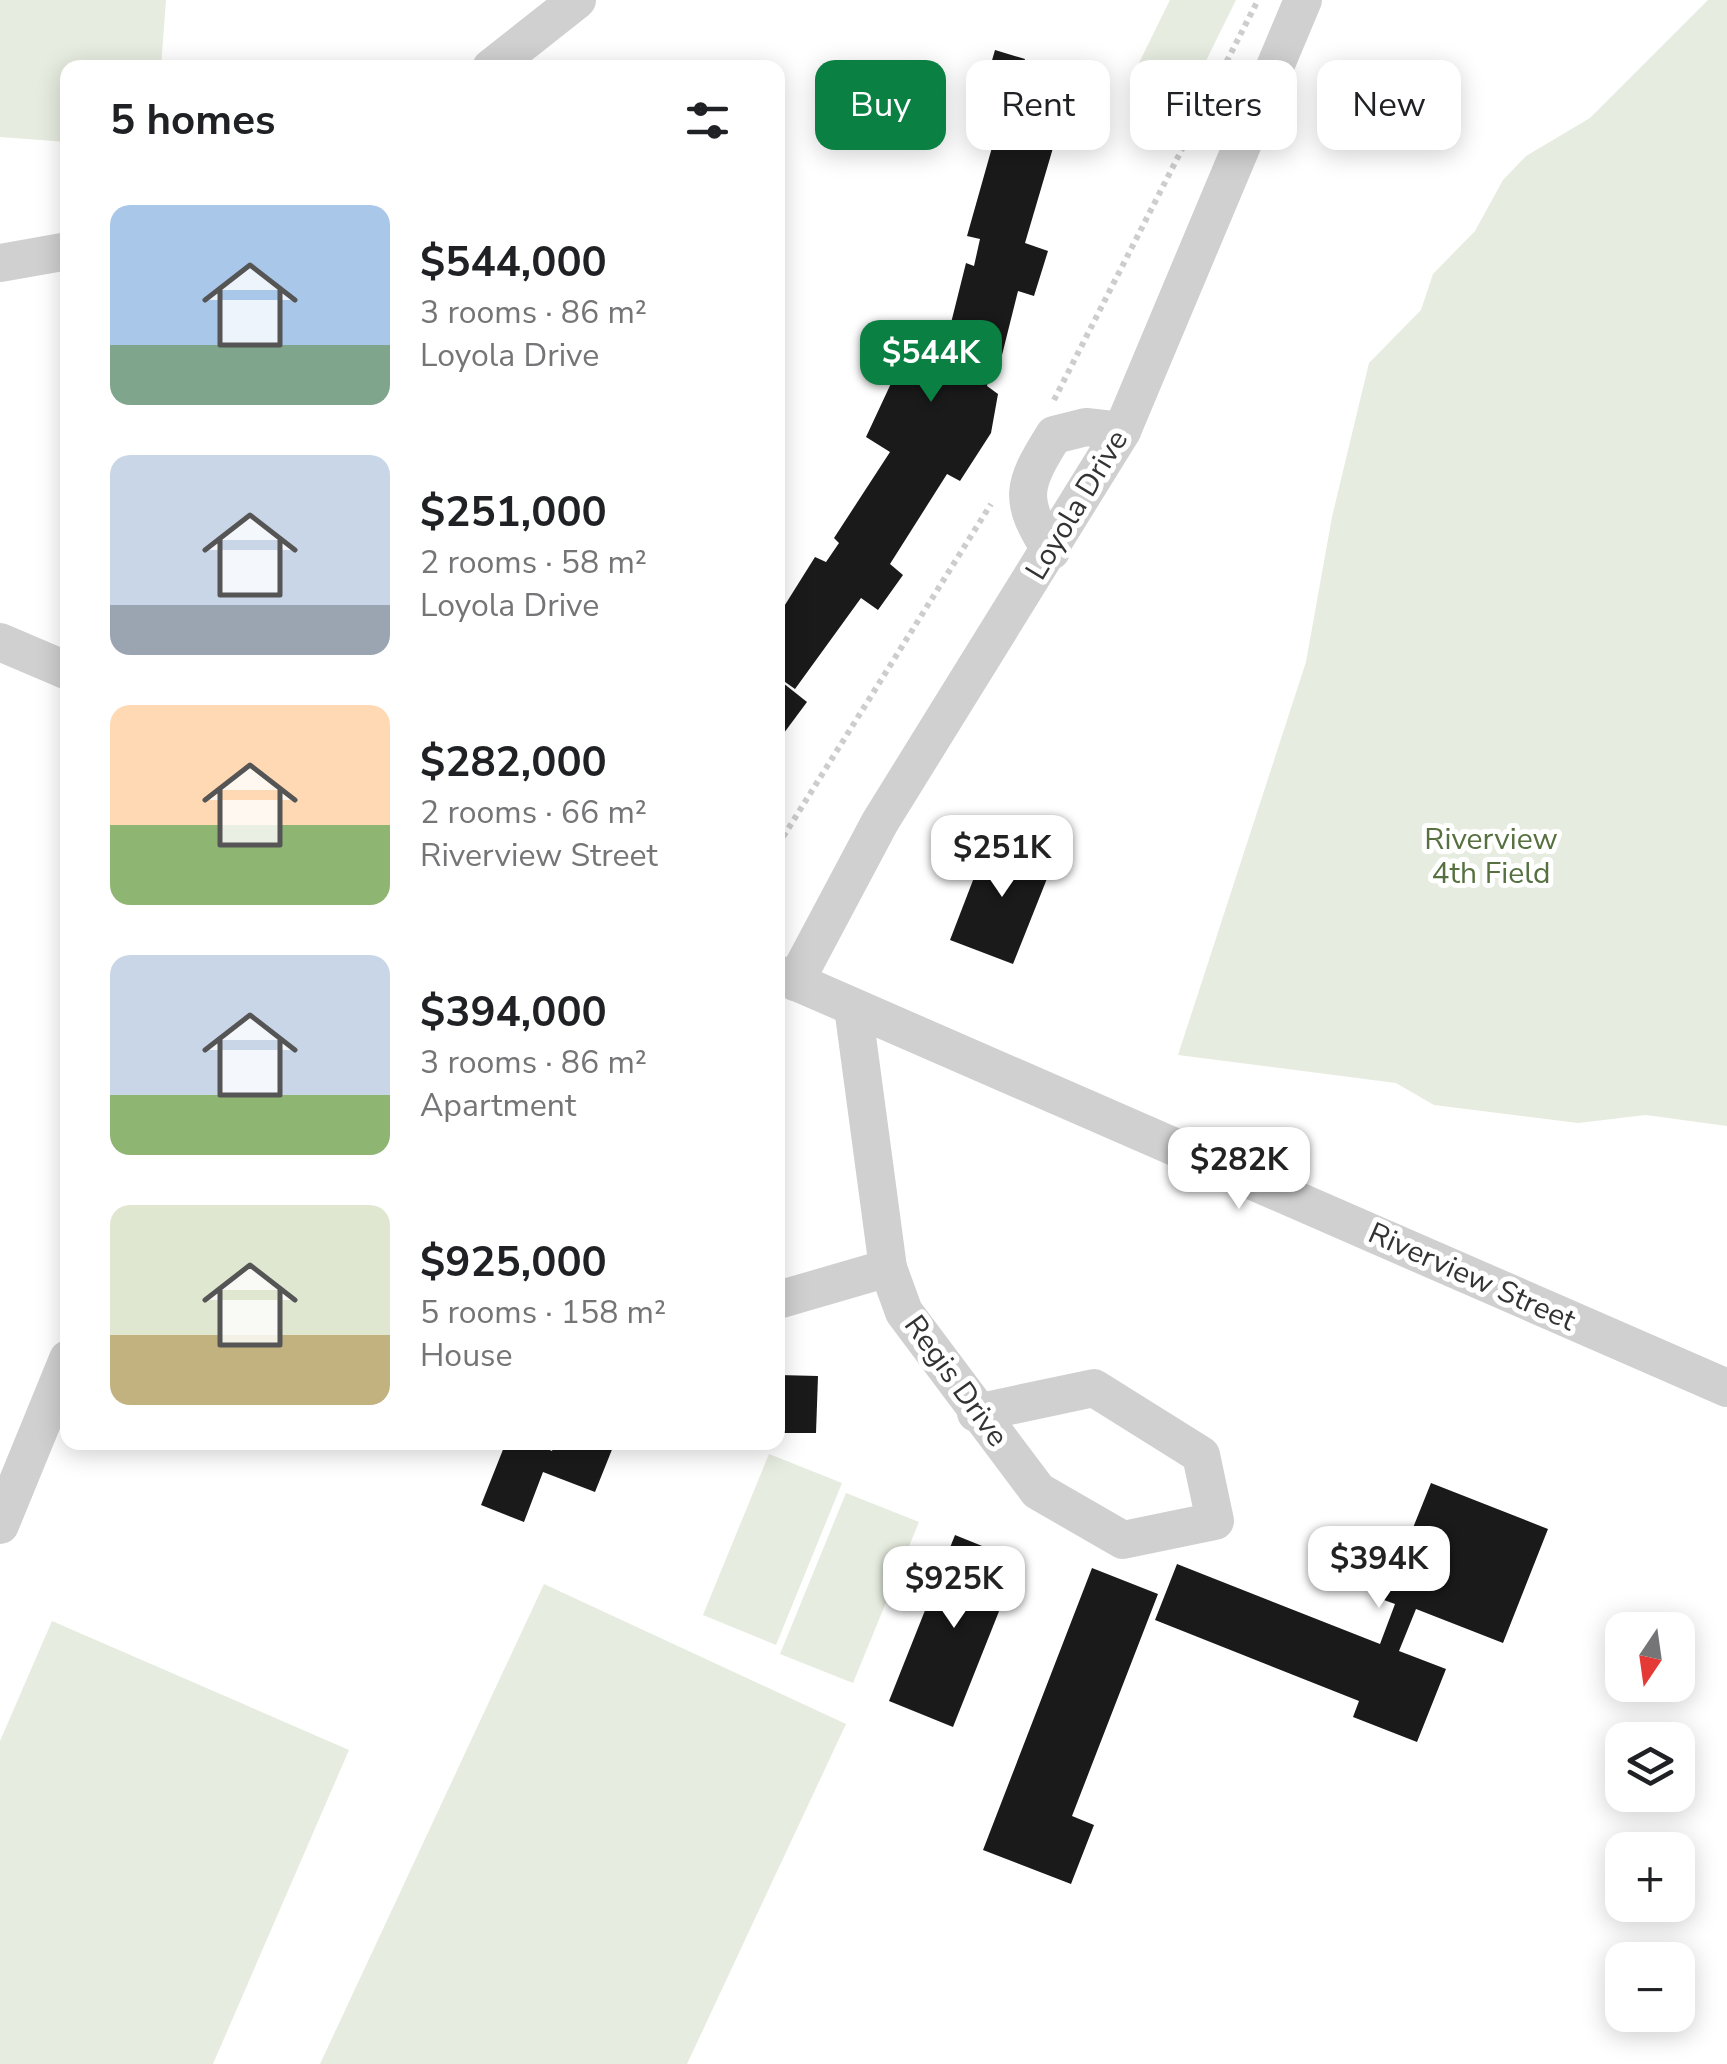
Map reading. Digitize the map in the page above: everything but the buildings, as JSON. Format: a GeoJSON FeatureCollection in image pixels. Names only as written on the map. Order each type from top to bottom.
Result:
{"type":"FeatureCollection","features":[{"type":"Feature","properties":{"kind":"street"},"geometry":{"type":"LineString","coordinates":[[501,60],[577,0]]}},
{"type":"Feature","properties":{"kind":"street","name":"Loyola Drive"},"geometry":{"type":"LineString","coordinates":[[786,978],[1122,431],[1304,0]]}},
{"type":"Feature","properties":{"kind":"street"},"geometry":{"type":"LineString","coordinates":[[0,263],[60,253]]}},
{"type":"Feature","properties":{"kind":"street"},"geometry":{"type":"LineString","coordinates":[[1051,551],[1029,516],[1030,475],[1054,436],[1086,427],[1122,431]]}},
{"type":"Feature","properties":{"kind":"street"},"geometry":{"type":"LineString","coordinates":[[0,642],[60,668]]}},
{"type":"Feature","properties":{"kind":"street","name":"Riverview Street"},"geometry":{"type":"LineString","coordinates":[[786,978],[1727,1388]]}},
{"type":"Feature","properties":{"kind":"street","name":"Regis Drive"},"geometry":{"type":"LineString","coordinates":[[853,1007],[888,1268],[904,1312],[976,1413],[1038,1491],[1122,1540],[1215,1521],[1201,1455],[1094,1388],[976,1413]]}},
{"type":"Feature","properties":{"kind":"street"},"geometry":{"type":"LineString","coordinates":[[785,1298],[888,1268]]}},
{"type":"Feature","properties":{"kind":"street"},"geometry":{"type":"LineString","coordinates":[[0,1525],[60,1379]]}},
{"type":"Feature","properties":{"kind":"green space"},"geometry":{"type":"Polygon","coordinates":[[[0,0],[166,0],[162,60],[60,60],[60,141],[0,137],[0,0]]]}},
{"type":"Feature","properties":{"kind":"green space"},"geometry":{"type":"Polygon","coordinates":[[[1170,0],[1236,0],[1206,60],[1140,60],[1170,0]]]}},
{"type":"Feature","properties":{"kind":"green space","name":"Riverview 4th Field"},"geometry":{"type":"Polygon","coordinates":[[[1708,0],[1727,0],[1727,1126],[1646,1115],[1578,1123],[1434,1105],[1396,1083],[1178,1055],[1306,662],[1332,517],[1369,363],[1421,310],[1433,274],[1475,231],[1503,180],[1526,156],[1590,118],[1708,0]]]}},
{"type":"Feature","properties":{"kind":"green space"},"geometry":{"type":"Polygon","coordinates":[[[769,1454],[842,1483],[776,1645],[703,1615],[769,1454]]]}},
{"type":"Feature","properties":{"kind":"green space"},"geometry":{"type":"Polygon","coordinates":[[[846,1493],[919,1522],[853,1683],[780,1654],[846,1493]]]}},
{"type":"Feature","properties":{"kind":"green space"},"geometry":{"type":"Polygon","coordinates":[[[544,1584],[846,1724],[687,2064],[320,2064],[544,1584]]]}},
{"type":"Feature","properties":{"kind":"green space"},"geometry":{"type":"Polygon","coordinates":[[[52,1621],[349,1750],[213,2064],[0,2064],[0,1741],[52,1621]]]}}]}
